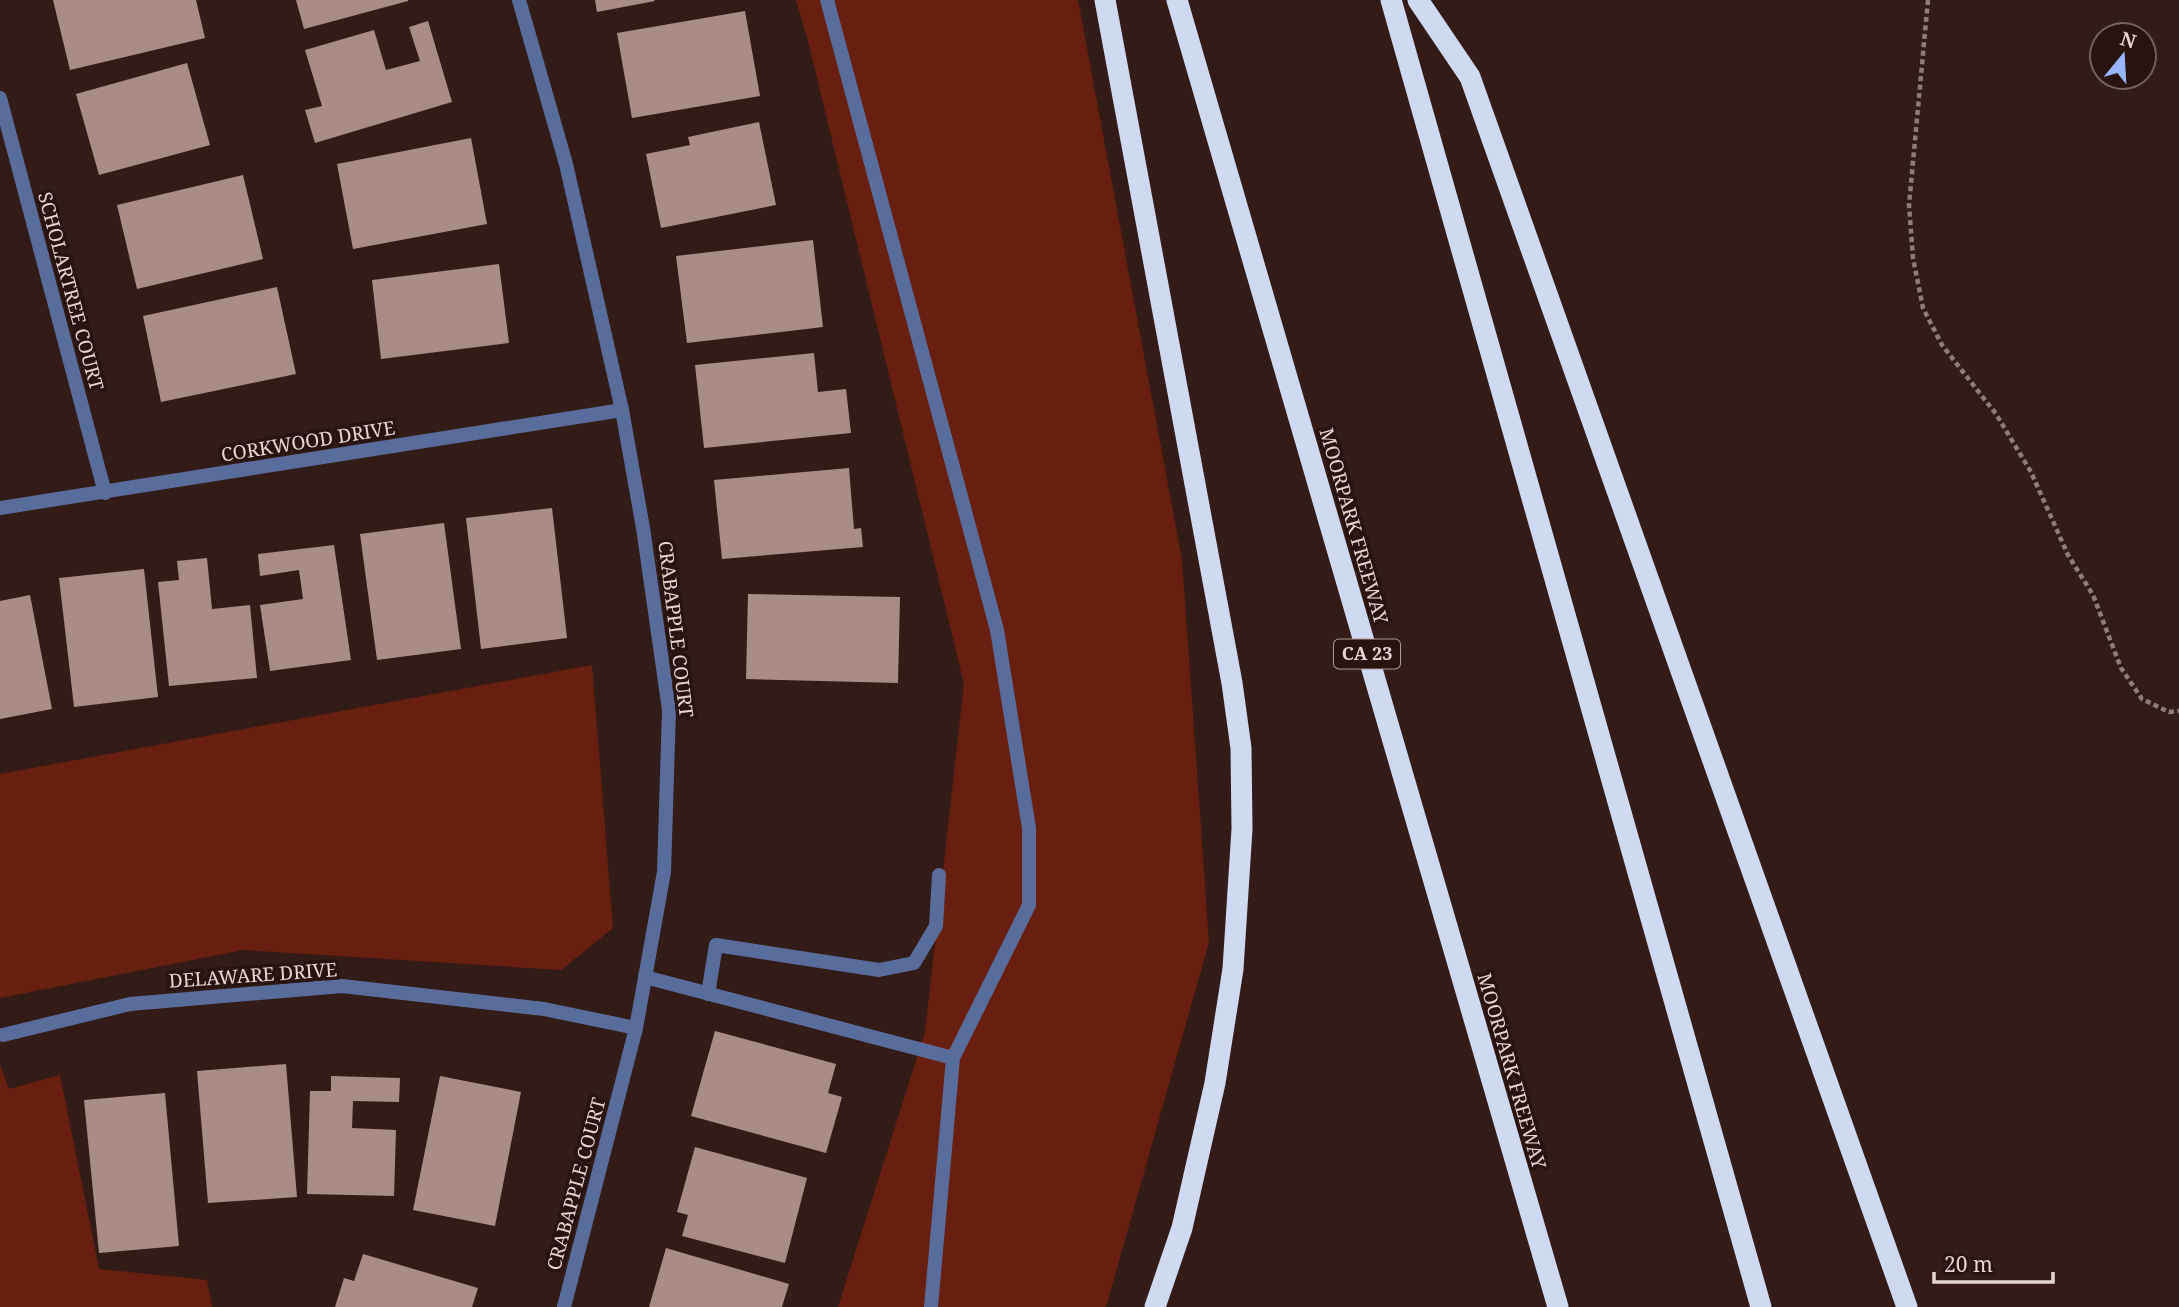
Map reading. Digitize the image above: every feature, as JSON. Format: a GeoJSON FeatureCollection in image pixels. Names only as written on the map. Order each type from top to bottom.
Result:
{"type":"FeatureCollection","features":[{"type":"Feature","properties":{"kind":"highway"},"geometry":{"type":"LineString","coordinates":[[1105,0],[1232,683],[1241,748],[1242,829],[1233,969],[1215,1083],[1182,1228],[1156,1307]]}},
{"type":"Feature","properties":{"kind":"highway","name":"MOORPARK FREEWAY"},"geometry":{"type":"LineString","coordinates":[[1177,0],[1558,1307]]}},
{"type":"Feature","properties":{"kind":"highway"},"geometry":{"type":"LineString","coordinates":[[1391,0],[1761,1307]]}},
{"type":"Feature","properties":{"kind":"highway"},"geometry":{"type":"LineString","coordinates":[[1418,0],[1470,77],[1907,1307]]}},
{"type":"Feature","properties":{"kind":"street","name":"CRABAPPLE COURT"},"geometry":{"type":"LineString","coordinates":[[519,0],[566,164],[622,410],[643,527],[670,710],[664,872],[636,1028],[564,1307]]}},
{"type":"Feature","properties":{"kind":"street"},"geometry":{"type":"LineString","coordinates":[[827,0],[997,630],[1029,828],[1029,905],[953,1058],[931,1307]]}},
{"type":"Feature","properties":{"kind":"street","name":"SCHOLARTREE COURT"},"geometry":{"type":"LineString","coordinates":[[0,98],[105,493]]}},
{"type":"Feature","properties":{"kind":"street","name":"CORKWOOD DRIVE"},"geometry":{"type":"LineString","coordinates":[[0,508],[622,410]]}},
{"type":"Feature","properties":{"kind":"street"},"geometry":{"type":"LineString","coordinates":[[708,994],[716,945],[879,970],[914,962],[936,926],[939,875]]}},
{"type":"Feature","properties":{"kind":"street"},"geometry":{"type":"LineString","coordinates":[[645,977],[953,1058]]}},
{"type":"Feature","properties":{"kind":"street","name":"DELAWARE DRIVE"},"geometry":{"type":"LineString","coordinates":[[2,1035],[130,1004],[342,986],[544,1009],[636,1028]]}},
{"type":"Feature","properties":{"kind":"path"},"geometry":{"type":"LineString","coordinates":[[1928,0],[1909,205],[1913,258],[1923,308],[1942,345],[1996,414],[2031,472],[2068,555],[2093,595],[2121,668],[2142,699],[2169,712],[2179,711]]}},
{"type":"Feature","properties":{"kind":"shaded area"},"geometry":{"type":"Polygon","coordinates":[[[796,0],[1078,0],[1182,560],[1209,942],[1106,1307],[838,1307],[925,1032],[964,684],[796,0]]]}},
{"type":"Feature","properties":{"kind":"shaded area"},"geometry":{"type":"Polygon","coordinates":[[[592,665],[613,928],[561,970],[243,950],[0,998],[0,774],[592,665]]]}},
{"type":"Feature","properties":{"kind":"shaded area"},"geometry":{"type":"Polygon","coordinates":[[[0,1064],[9,1089],[60,1075],[99,1269],[207,1280],[212,1307],[0,1307],[0,1064]]]}},
{"type":"Feature","properties":{"kind":"building"},"geometry":{"type":"Polygon","coordinates":[[[53,0],[196,0],[205,38],[70,70],[53,0]]]}},
{"type":"Feature","properties":{"kind":"building"},"geometry":{"type":"Polygon","coordinates":[[[296,0],[408,0],[408,1],[304,29],[296,0]]]}},
{"type":"Feature","properties":{"kind":"building"},"geometry":{"type":"Polygon","coordinates":[[[595,0],[654,0],[655,1],[597,12],[595,0]]]}},
{"type":"Feature","properties":{"kind":"building"},"geometry":{"type":"Polygon","coordinates":[[[745,11],[760,96],[632,118],[617,33],[745,11]]]}},
{"type":"Feature","properties":{"kind":"building"},"geometry":{"type":"Polygon","coordinates":[[[428,21],[452,102],[315,143],[305,110],[322,106],[305,50],[374,30],[386,70],[420,61],[409,27],[428,21]]]}},
{"type":"Feature","properties":{"kind":"building"},"geometry":{"type":"Polygon","coordinates":[[[187,63],[210,145],[99,175],[76,94],[187,63]]]}},
{"type":"Feature","properties":{"kind":"building"},"geometry":{"type":"Polygon","coordinates":[[[759,122],[776,205],[661,228],[646,154],[690,145],[688,137],[759,122]]]}},
{"type":"Feature","properties":{"kind":"building"},"geometry":{"type":"Polygon","coordinates":[[[471,138],[487,224],[353,249],[337,164],[471,138]]]}},
{"type":"Feature","properties":{"kind":"building"},"geometry":{"type":"Polygon","coordinates":[[[243,175],[263,259],[137,289],[117,205],[243,175]]]}},
{"type":"Feature","properties":{"kind":"building"},"geometry":{"type":"Polygon","coordinates":[[[813,240],[823,327],[687,343],[676,256],[813,240]]]}},
{"type":"Feature","properties":{"kind":"building"},"geometry":{"type":"Polygon","coordinates":[[[499,264],[509,343],[381,359],[372,280],[499,264]]]}},
{"type":"Feature","properties":{"kind":"building"},"geometry":{"type":"Polygon","coordinates":[[[277,287],[296,374],[161,402],[143,316],[277,287]]]}},
{"type":"Feature","properties":{"kind":"building"},"geometry":{"type":"Polygon","coordinates":[[[814,353],[818,392],[846,389],[851,433],[704,448],[695,365],[814,353]]]}},
{"type":"Feature","properties":{"kind":"building"},"geometry":{"type":"Polygon","coordinates":[[[849,468],[854,529],[861,528],[863,547],[722,559],[714,480],[849,468]]]}},
{"type":"Feature","properties":{"kind":"building"},"geometry":{"type":"Polygon","coordinates":[[[552,508],[567,638],[481,649],[466,518],[552,508]]]}},
{"type":"Feature","properties":{"kind":"building"},"geometry":{"type":"Polygon","coordinates":[[[444,523],[461,649],[377,660],[360,534],[444,523]]]}},
{"type":"Feature","properties":{"kind":"building"},"geometry":{"type":"Polygon","coordinates":[[[334,545],[351,660],[270,671],[260,605],[303,599],[299,570],[260,576],[258,554],[334,545]]]}},
{"type":"Feature","properties":{"kind":"building"},"geometry":{"type":"Polygon","coordinates":[[[207,558],[212,609],[250,605],[257,678],[169,686],[158,582],[179,580],[177,561],[207,558]]]}},
{"type":"Feature","properties":{"kind":"building"},"geometry":{"type":"Polygon","coordinates":[[[144,569],[158,697],[74,707],[59,578],[144,569]]]}},
{"type":"Feature","properties":{"kind":"building"},"geometry":{"type":"Polygon","coordinates":[[[748,594],[900,597],[898,683],[746,679],[748,594]]]}},
{"type":"Feature","properties":{"kind":"building"},"geometry":{"type":"Polygon","coordinates":[[[30,595],[52,709],[0,719],[0,601],[30,595]]]}},
{"type":"Feature","properties":{"kind":"building"},"geometry":{"type":"Polygon","coordinates":[[[715,1031],[836,1064],[828,1093],[842,1097],[826,1153],[691,1116],[715,1031]]]}},
{"type":"Feature","properties":{"kind":"building"},"geometry":{"type":"Polygon","coordinates":[[[286,1064],[297,1197],[208,1203],[197,1071],[286,1064]]]}},
{"type":"Feature","properties":{"kind":"building"},"geometry":{"type":"Polygon","coordinates":[[[331,1076],[400,1078],[399,1102],[353,1101],[352,1128],[396,1130],[394,1196],[307,1194],[310,1091],[331,1091],[331,1076]]]}},
{"type":"Feature","properties":{"kind":"building"},"geometry":{"type":"Polygon","coordinates":[[[440,1076],[521,1092],[495,1226],[413,1210],[440,1076]]]}},
{"type":"Feature","properties":{"kind":"building"},"geometry":{"type":"Polygon","coordinates":[[[165,1093],[179,1246],[99,1253],[84,1100],[165,1093]]]}},
{"type":"Feature","properties":{"kind":"building"},"geometry":{"type":"Polygon","coordinates":[[[695,1147],[807,1178],[785,1263],[682,1236],[688,1215],[677,1212],[695,1147]]]}},
{"type":"Feature","properties":{"kind":"building"},"geometry":{"type":"Polygon","coordinates":[[[666,1248],[789,1284],[782,1307],[649,1307],[666,1248]]]}},
{"type":"Feature","properties":{"kind":"building"},"geometry":{"type":"Polygon","coordinates":[[[363,1254],[478,1288],[472,1307],[335,1307],[344,1278],[354,1281],[363,1254]]]}}]}
